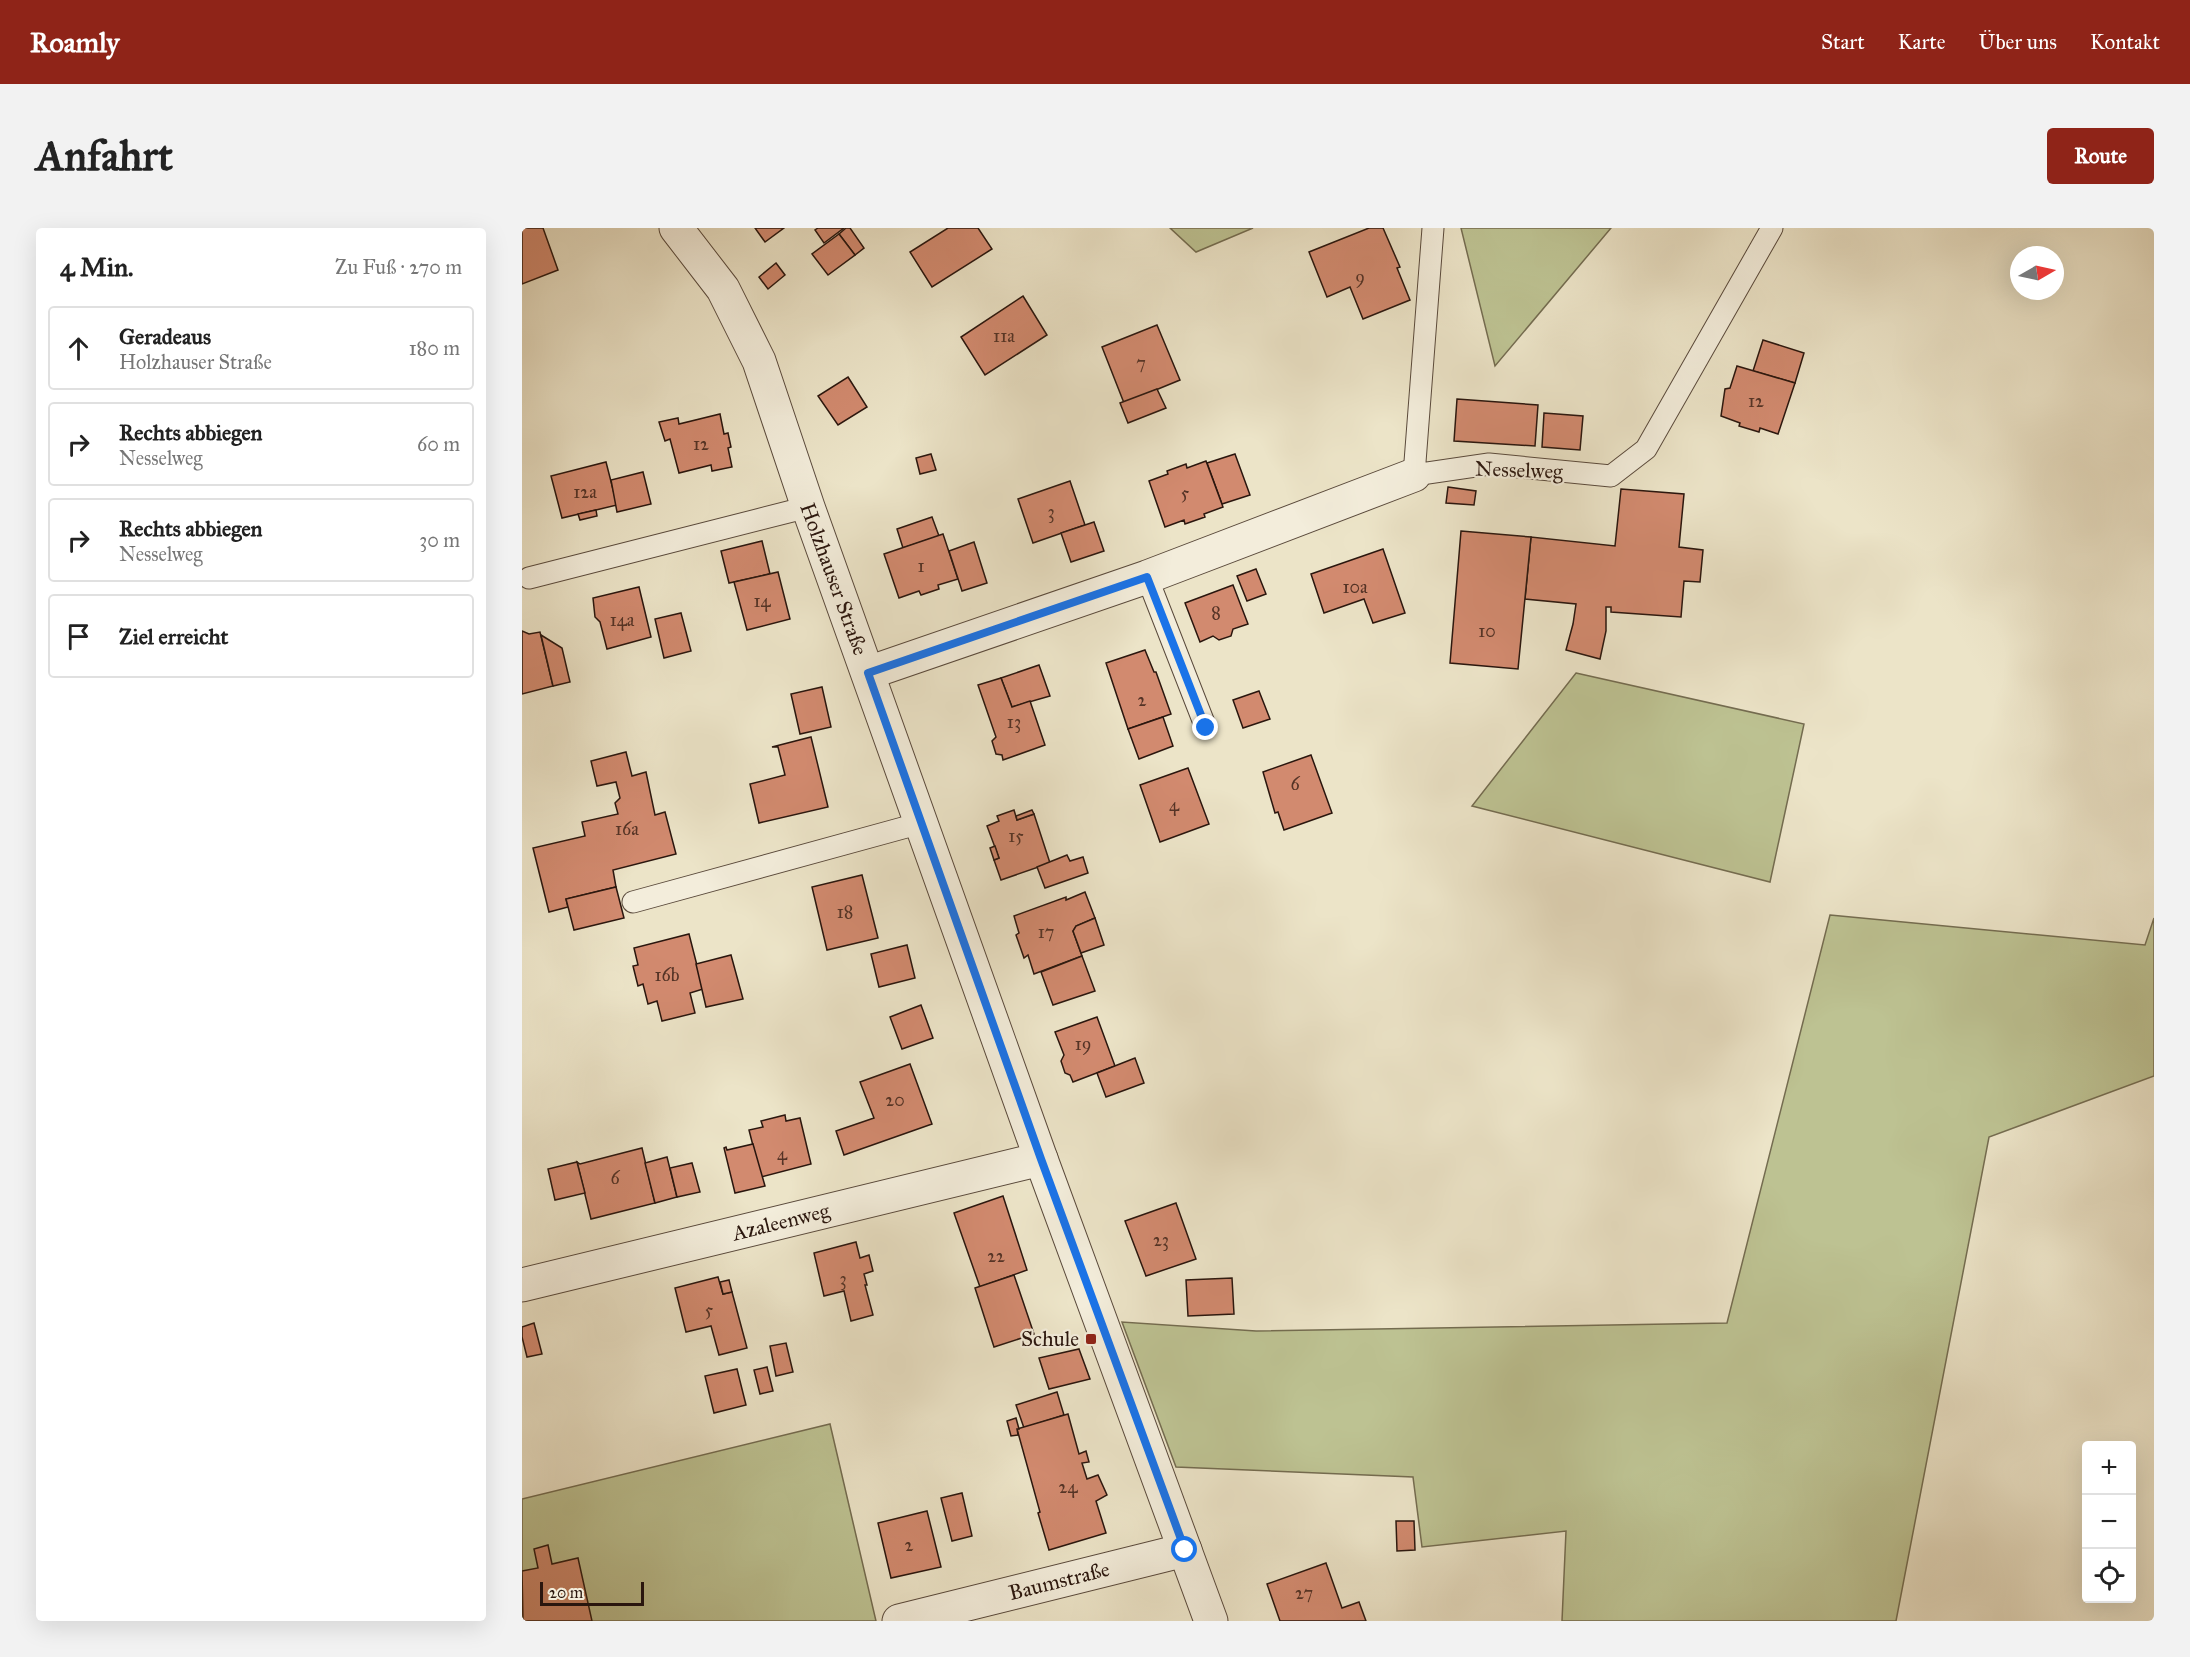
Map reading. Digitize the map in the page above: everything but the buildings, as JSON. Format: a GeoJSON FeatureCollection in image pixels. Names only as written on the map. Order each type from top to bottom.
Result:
{"type":"FeatureCollection","features":[{"type":"Feature","properties":{"kind":"street","name":"Holzhauser Straße"},"geometry":{"type":"LineString","coordinates":[[676,228],[723,289],[759,361],[808,507],[1041,1159],[1211,1621]]}},
{"type":"Feature","properties":{"kind":"street","name":"Nesselweg"},"geometry":{"type":"LineString","coordinates":[[868,673],[1147,577],[1414,475]]}},
{"type":"Feature","properties":{"kind":"street","name":"Azaleenweg"},"geometry":{"type":"LineString","coordinates":[[522,1285],[1041,1159]]}},
{"type":"Feature","properties":{"kind":"street","name":"Baumstraße"},"geometry":{"type":"LineString","coordinates":[[899,1621],[1185,1550]]}},
{"type":"Feature","properties":{"kind":"lane"},"geometry":{"type":"LineString","coordinates":[[1414,475],[1433,228]]}},
{"type":"Feature","properties":{"kind":"lane","name":"Nesselweg"},"geometry":{"type":"LineString","coordinates":[[1414,475],[1489,464],[1611,476],[1646,449],[1772,228]]}},
{"type":"Feature","properties":{"kind":"lane"},"geometry":{"type":"LineString","coordinates":[[529,578],[808,507]]}},
{"type":"Feature","properties":{"kind":"lane"},"geometry":{"type":"LineString","coordinates":[[1147,577],[1206,728]]}},
{"type":"Feature","properties":{"kind":"lane"},"geometry":{"type":"LineString","coordinates":[[633,902],[921,823]]}},
{"type":"Feature","properties":{"kind":"green space"},"geometry":{"type":"Polygon","coordinates":[[[1170,228],[1253,228],[1196,252],[1170,228]]]}},
{"type":"Feature","properties":{"kind":"green space"},"geometry":{"type":"Polygon","coordinates":[[[1461,228],[1611,228],[1495,366],[1461,228]]]}},
{"type":"Feature","properties":{"kind":"green space"},"geometry":{"type":"Polygon","coordinates":[[[1576,673],[1804,724],[1770,882],[1472,806],[1576,673]]]}},
{"type":"Feature","properties":{"kind":"green space"},"geometry":{"type":"Polygon","coordinates":[[[1830,915],[2145,945],[2154,918],[2154,1076],[1989,1137],[1896,1621],[1562,1621],[1566,1531],[1422,1547],[1413,1477],[1176,1467],[1122,1322],[1256,1331],[1727,1323],[1830,915]]]}},
{"type":"Feature","properties":{"kind":"green space"},"geometry":{"type":"Polygon","coordinates":[[[830,1424],[876,1621],[522,1621],[522,1499],[830,1424]]]}},
{"type":"Feature","properties":{"kind":"place","name":"Schule"},"geometry":{"type":"Point","coordinates":[1091,1339]}},
{"type":"Feature","properties":{"kind":"route"},"geometry":{"type":"LineString","coordinates":[[1185,1550],[1041,1159],[868,673],[1147,577],[1206,728]]}}]}
